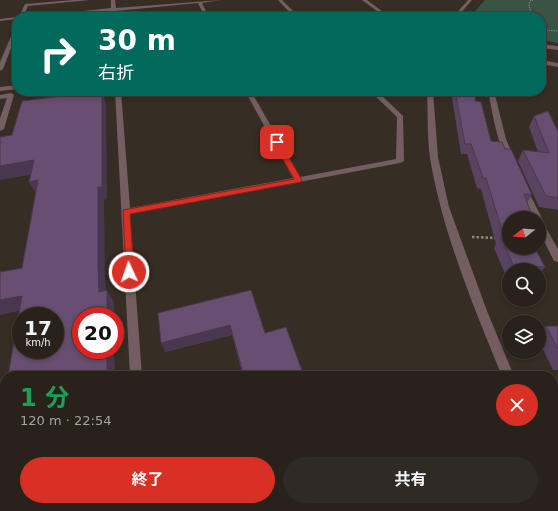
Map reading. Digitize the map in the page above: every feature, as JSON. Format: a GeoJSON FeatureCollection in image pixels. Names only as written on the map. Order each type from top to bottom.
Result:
{"type":"FeatureCollection","features":[{"type":"Feature","properties":{"kind":"street"},"geometry":{"type":"LineString","coordinates":[[23,12],[26,5],[88,0]]}},
{"type":"Feature","properties":{"kind":"street"},"geometry":{"type":"LineString","coordinates":[[113,0],[114,9]]}},
{"type":"Feature","properties":{"kind":"street"},"geometry":{"type":"LineString","coordinates":[[128,4],[177,0]]}},
{"type":"Feature","properties":{"kind":"street"},"geometry":{"type":"LineString","coordinates":[[82,12],[219,0]]}},
{"type":"Feature","properties":{"kind":"street"},"geometry":{"type":"LineString","coordinates":[[280,0],[293,12]]}},
{"type":"Feature","properties":{"kind":"street"},"geometry":{"type":"LineString","coordinates":[[364,0],[381,12]]}},
{"type":"Feature","properties":{"kind":"street"},"geometry":{"type":"LineString","coordinates":[[459,12],[470,0]]}},
{"type":"Feature","properties":{"kind":"street"},"geometry":{"type":"LineString","coordinates":[[199,2],[204,12]]}},
{"type":"Feature","properties":{"kind":"street"},"geometry":{"type":"LineString","coordinates":[[0,20],[12,19]]}},
{"type":"Feature","properties":{"kind":"street"},"geometry":{"type":"LineString","coordinates":[[0,69],[12,39]]}},
{"type":"Feature","properties":{"kind":"street"},"geometry":{"type":"LineString","coordinates":[[546,47],[558,48]]}},
{"type":"Feature","properties":{"kind":"street"},"geometry":{"type":"LineString","coordinates":[[546,63],[558,65]]}},
{"type":"Feature","properties":{"kind":"street"},"geometry":{"type":"LineString","coordinates":[[0,90],[12,88]]}},
{"type":"Feature","properties":{"kind":"street"},"geometry":{"type":"LineString","coordinates":[[0,97],[11,95],[0,129]]}},
{"type":"Feature","properties":{"kind":"street"},"geometry":{"type":"LineString","coordinates":[[118,96],[136,371]]}},
{"type":"Feature","properties":{"kind":"street"},"geometry":{"type":"LineString","coordinates":[[251,96],[298,180]]}},
{"type":"Feature","properties":{"kind":"street"},"geometry":{"type":"LineString","coordinates":[[126,212],[400,161],[400,116],[379,96]]}},
{"type":"Feature","properties":{"kind":"street"},"geometry":{"type":"LineString","coordinates":[[430,96],[434,157],[445,207],[481,310],[506,371]]}},
{"type":"Feature","properties":{"kind":"street"},"geometry":{"type":"LineString","coordinates":[[492,96],[502,139],[513,166]]}},
{"type":"Feature","properties":{"kind":"street"},"geometry":{"type":"LineString","coordinates":[[519,180],[534,211]]}},
{"type":"Feature","properties":{"kind":"street"},"geometry":{"type":"LineString","coordinates":[[546,232],[553,241],[558,258]]}},
{"type":"Feature","properties":{"kind":"path"},"geometry":{"type":"LineString","coordinates":[[531,12],[529,6],[530,2],[533,0]]}},
{"type":"Feature","properties":{"kind":"path"},"geometry":{"type":"LineString","coordinates":[[546,30],[558,31]]}},
{"type":"Feature","properties":{"kind":"path"},"geometry":{"type":"LineString","coordinates":[[455,237],[502,238]]}},
{"type":"Feature","properties":{"kind":"green space"},"geometry":{"type":"Polygon","coordinates":[[[485,0],[558,0],[558,43],[546,41],[546,12],[474,12],[485,0]]]}},
{"type":"Feature","properties":{"kind":"building"},"geometry":{"type":"Polygon","coordinates":[[[62,96],[102,96],[102,187],[98,187],[98,263],[99,292],[107,290],[107,307],[72,307],[72,359],[107,359],[107,371],[9,371],[12,353],[12,359],[64,359],[64,307],[20,307],[22,296],[0,300],[0,272],[22,268],[38,180],[29,182],[34,160],[0,166],[0,137],[12,135],[22,101],[62,96]]]}},
{"type":"Feature","properties":{"kind":"building"},"geometry":{"type":"Polygon","coordinates":[[[456,96],[476,96],[475,101],[481,102],[491,141],[502,142],[505,149],[511,149],[532,195],[524,194],[530,211],[502,211],[502,230],[486,178],[483,178],[471,144],[465,144],[456,96]]]}},
{"type":"Feature","properties":{"kind":"building"},"geometry":{"type":"Polygon","coordinates":[[[548,111],[558,131],[558,198],[546,196],[523,150],[549,153],[534,116],[548,111]]]}},
{"type":"Feature","properties":{"kind":"building"},"geometry":{"type":"Polygon","coordinates":[[[509,255],[539,255],[543,263],[512,263],[509,255]]]}},
{"type":"Feature","properties":{"kind":"building"},"geometry":{"type":"Polygon","coordinates":[[[251,290],[265,333],[286,327],[302,371],[243,371],[230,325],[161,343],[158,313],[251,290]]]}},
{"type":"Feature","properties":{"kind":"building"},"geometry":{"type":"Polygon","coordinates":[[[546,326],[558,326],[558,349],[546,326]]]}},
{"type":"Feature","properties":{"kind":"route"},"geometry":{"type":"LineString","coordinates":[[129,272],[126,212],[298,180],[277,142]]}}]}
